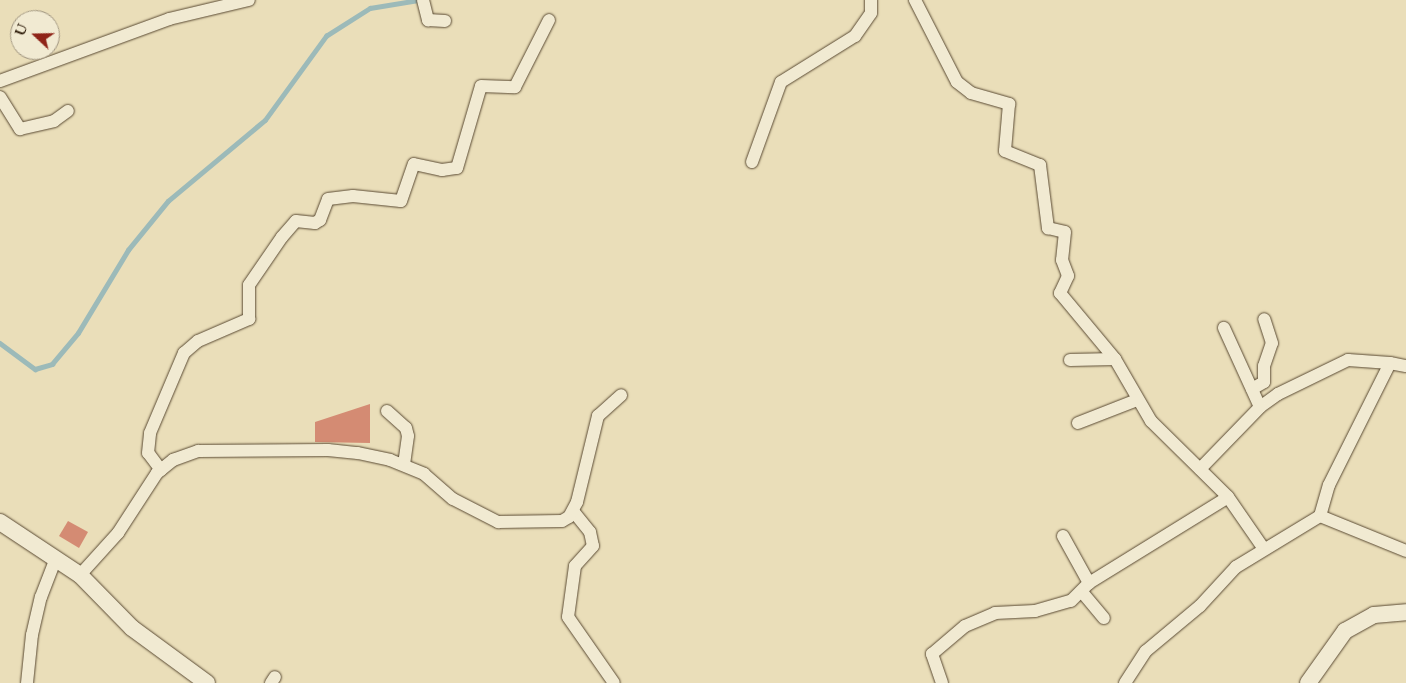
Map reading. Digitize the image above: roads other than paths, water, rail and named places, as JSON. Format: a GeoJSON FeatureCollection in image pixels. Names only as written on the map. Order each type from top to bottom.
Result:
{"type":"FeatureCollection","features":[{"type":"Feature","properties":{"kind":"street"},"geometry":{"type":"LineString","coordinates":[[0,81],[216,3],[249,0]]}},
{"type":"Feature","properties":{"kind":"street"},"geometry":{"type":"LineString","coordinates":[[752,162],[781,82],[856,36],[871,13],[871,0]]}},
{"type":"Feature","properties":{"kind":"street"},"geometry":{"type":"LineString","coordinates":[[915,0],[957,82],[971,93],[1009,104],[1003,147],[1040,165],[1048,228],[1065,232],[1062,260],[1068,276],[1060,291],[1115,359],[1137,400],[1151,421],[1228,497],[1264,549]]}},
{"type":"Feature","properties":{"kind":"street"},"geometry":{"type":"LineString","coordinates":[[425,3],[428,20],[446,21]]}},
{"type":"Feature","properties":{"kind":"street"},"geometry":{"type":"LineString","coordinates":[[161,470],[148,453],[150,433],[184,353],[198,341],[249,319],[249,285],[282,237],[296,221],[315,223],[320,220],[328,199],[353,196],[401,201],[414,164],[442,170],[457,168],[481,86],[515,87],[549,20]]}},
{"type":"Feature","properties":{"kind":"street"},"geometry":{"type":"LineString","coordinates":[[0,97],[20,129],[54,121],[68,111]]}},
{"type":"Feature","properties":{"kind":"street"},"geometry":{"type":"LineString","coordinates":[[1252,389],[1265,379],[1264,366],[1272,343],[1264,319]]}},
{"type":"Feature","properties":{"kind":"street"},"geometry":{"type":"LineString","coordinates":[[1224,328],[1260,407]]}},
{"type":"Feature","properties":{"kind":"street"},"geometry":{"type":"LineString","coordinates":[[1070,360],[1115,359]]}},
{"type":"Feature","properties":{"kind":"street"},"geometry":{"type":"LineString","coordinates":[[1200,469],[1260,407],[1278,394],[1348,360],[1406,366]]}},
{"type":"Feature","properties":{"kind":"street"},"geometry":{"type":"LineString","coordinates":[[1126,683],[1146,651],[1200,606],[1236,567],[1320,516],[1329,485],[1390,363]]}},
{"type":"Feature","properties":{"kind":"street"},"geometry":{"type":"LineString","coordinates":[[80,575],[118,533],[143,490],[161,470],[173,460],[198,451],[328,450],[404,465],[424,474],[453,499],[498,522],[562,521],[573,511],[598,416],[621,394]]}},
{"type":"Feature","properties":{"kind":"street"},"geometry":{"type":"LineString","coordinates":[[1078,423],[1137,400]]}},
{"type":"Feature","properties":{"kind":"street"},"geometry":{"type":"LineString","coordinates":[[387,410],[408,436],[404,465]]}},
{"type":"Feature","properties":{"kind":"street"},"geometry":{"type":"LineString","coordinates":[[942,683],[932,654],[941,642],[965,626],[995,613],[1055,606],[1071,601],[1086,588],[1228,497]]}},
{"type":"Feature","properties":{"kind":"street"},"geometry":{"type":"LineString","coordinates":[[573,511],[590,532],[592,546],[575,566],[568,617],[614,683]]}},
{"type":"Feature","properties":{"kind":"street"},"geometry":{"type":"LineString","coordinates":[[1320,516],[1406,551]]}},
{"type":"Feature","properties":{"kind":"street"},"geometry":{"type":"LineString","coordinates":[[0,522],[80,575],[132,628],[207,683]]}},
{"type":"Feature","properties":{"kind":"street"},"geometry":{"type":"LineString","coordinates":[[1062,536],[1086,588],[1104,618]]}},
{"type":"Feature","properties":{"kind":"street"},"geometry":{"type":"LineString","coordinates":[[27,683],[32,634],[41,597],[56,558]]}},
{"type":"Feature","properties":{"kind":"street"},"geometry":{"type":"LineString","coordinates":[[1308,683],[1345,631],[1374,614],[1406,612]]}},
{"type":"Feature","properties":{"kind":"waterway"},"geometry":{"type":"LineString","coordinates":[[0,343],[35,369],[52,364],[78,333],[128,250],[168,201],[265,120],[326,36],[370,8],[419,0]]}}]}
